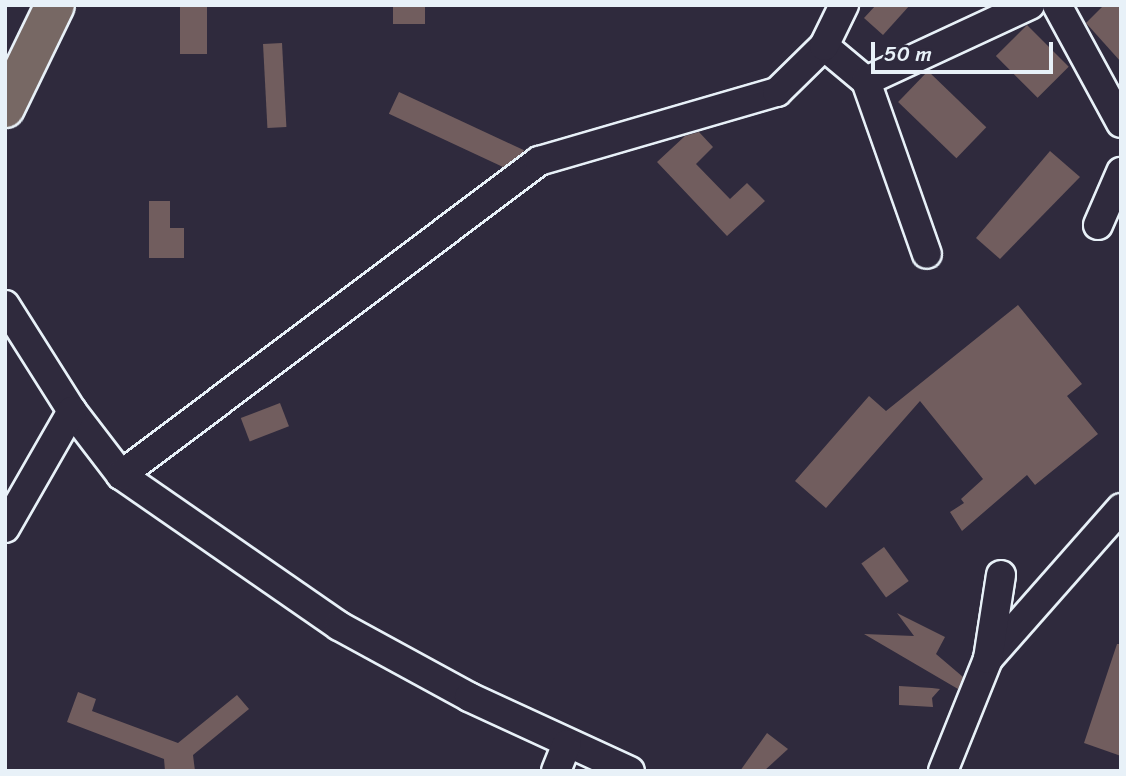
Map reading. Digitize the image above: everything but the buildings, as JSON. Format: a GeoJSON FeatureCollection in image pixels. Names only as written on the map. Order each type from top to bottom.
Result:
{"type":"FeatureCollection","features":[{"type":"Feature","properties":{"kind":"highway"},"geometry":{"type":"LineString","coordinates":[[9,91],[55,5]]}},
{"type":"Feature","properties":{"kind":"street"},"geometry":{"type":"LineString","coordinates":[[121,475],[539,161],[777,92],[824,46],[844,5]]}},
{"type":"Feature","properties":{"kind":"street"},"geometry":{"type":"LineString","coordinates":[[866,81],[1030,5]]}},
{"type":"Feature","properties":{"kind":"street"},"geometry":{"type":"LineString","coordinates":[[1058,5],[1121,123]]}},
{"type":"Feature","properties":{"kind":"street"},"geometry":{"type":"LineString","coordinates":[[824,46],[866,81],[927,254]]}},
{"type":"Feature","properties":{"kind":"street"},"geometry":{"type":"LineString","coordinates":[[1098,225],[1121,172]]}},
{"type":"Feature","properties":{"kind":"street"},"geometry":{"type":"LineString","coordinates":[[5,305],[72,411],[121,475],[339,626],[469,697],[630,771]]}},
{"type":"Feature","properties":{"kind":"street"},"geometry":{"type":"LineString","coordinates":[[5,528],[72,411]]}},
{"type":"Feature","properties":{"kind":"street"},"geometry":{"type":"LineString","coordinates":[[988,659],[1121,508]]}},
{"type":"Feature","properties":{"kind":"street"},"geometry":{"type":"LineString","coordinates":[[943,771],[988,659],[1001,575]]}},
{"type":"Feature","properties":{"kind":"street"},"geometry":{"type":"LineString","coordinates":[[556,771],[568,744]]}}]}
